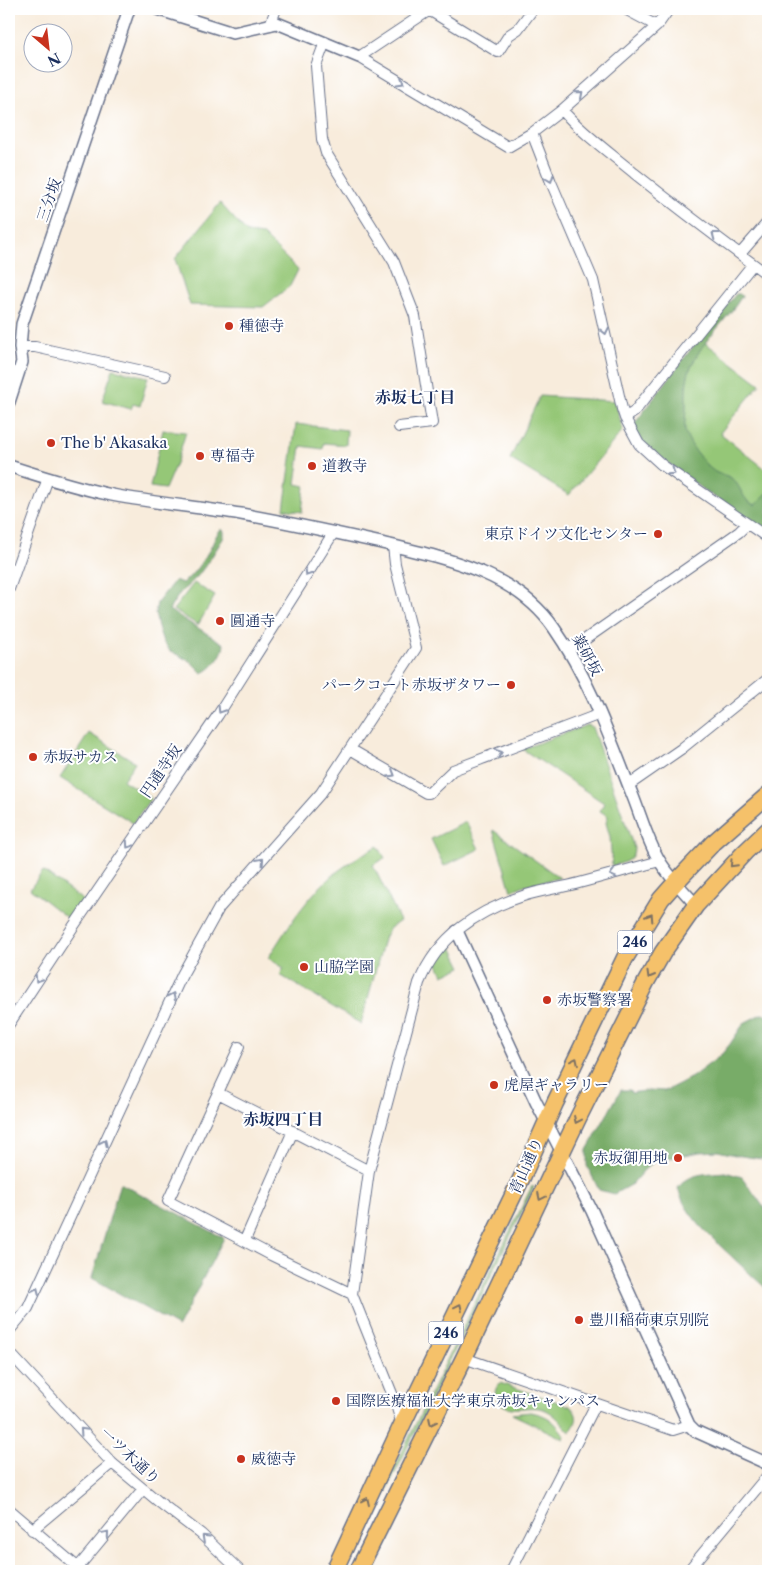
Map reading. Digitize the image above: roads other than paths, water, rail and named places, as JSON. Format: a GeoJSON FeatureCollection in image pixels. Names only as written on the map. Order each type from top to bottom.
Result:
{"type":"FeatureCollection","features":[{"type":"Feature","properties":{"kind":"highway","name":"青山通り"},"geometry":{"type":"LineString","coordinates":[[334,1571],[625,958],[661,899],[713,843],[768,795]]}},
{"type":"Feature","properties":{"kind":"highway","name":"青山通り"},"geometry":{"type":"LineString","coordinates":[[358,1571],[464,1358],[646,982],[663,952],[696,906],[745,852],[768,830]]}},
{"type":"Feature","properties":{"kind":"highway"},"geometry":{"type":"LineString","coordinates":[[329,1571],[345,1545]]}},
{"type":"Feature","properties":{"kind":"street","name":"三分坂"},"geometry":{"type":"LineString","coordinates":[[9,402],[22,362],[14,346],[128,9]]}},
{"type":"Feature","properties":{"kind":"street"},"geometry":{"type":"LineString","coordinates":[[157,9],[233,33],[276,24],[325,42],[360,57],[508,147],[532,133],[562,110],[657,26],[669,9]]}},
{"type":"Feature","properties":{"kind":"street"},"geometry":{"type":"LineString","coordinates":[[270,25],[276,9]]}},
{"type":"Feature","properties":{"kind":"street"},"geometry":{"type":"LineString","coordinates":[[360,57],[430,10],[498,52],[509,35],[518,29],[532,9]]}},
{"type":"Feature","properties":{"kind":"street"},"geometry":{"type":"LineString","coordinates":[[626,9],[657,26]]}},
{"type":"Feature","properties":{"kind":"street"},"geometry":{"type":"LineString","coordinates":[[325,42],[316,66],[322,139],[326,153],[394,262],[415,316],[432,423],[399,427]]}},
{"type":"Feature","properties":{"kind":"street"},"geometry":{"type":"LineString","coordinates":[[562,110],[597,143],[659,193],[768,275]]}},
{"type":"Feature","properties":{"kind":"street"},"geometry":{"type":"LineString","coordinates":[[532,133],[592,280],[625,418],[639,444],[662,465],[768,538]]}},
{"type":"Feature","properties":{"kind":"street"},"geometry":{"type":"LineString","coordinates":[[740,254],[768,222]]}},
{"type":"Feature","properties":{"kind":"street"},"geometry":{"type":"LineString","coordinates":[[625,418],[634,412],[753,264]]}},
{"type":"Feature","properties":{"kind":"street"},"geometry":{"type":"LineString","coordinates":[[14,346],[35,347],[164,376]]}},
{"type":"Feature","properties":{"kind":"street","name":"薬研坂"},"geometry":{"type":"LineString","coordinates":[[9,466],[110,494],[240,514],[334,532],[443,558],[495,579],[518,592],[538,608],[554,627],[578,668],[600,714],[662,864],[696,906]]}},
{"type":"Feature","properties":{"kind":"street"},"geometry":{"type":"LineString","coordinates":[[9,589],[48,478]]}},
{"type":"Feature","properties":{"kind":"street"},"geometry":{"type":"LineString","coordinates":[[567,649],[580,643],[637,605],[739,532],[747,524]]}},
{"type":"Feature","properties":{"kind":"street","name":"円通寺坂"},"geometry":{"type":"LineString","coordinates":[[9,1024],[218,715],[334,532]]}},
{"type":"Feature","properties":{"kind":"street"},"geometry":{"type":"LineString","coordinates":[[9,1331],[28,1308],[182,975],[219,908],[321,793],[416,648],[392,546]]}},
{"type":"Feature","properties":{"kind":"street"},"geometry":{"type":"LineString","coordinates":[[629,785],[681,749],[768,679]]}},
{"type":"Feature","properties":{"kind":"street"},"geometry":{"type":"LineString","coordinates":[[350,749],[429,793],[453,770],[600,714]]}},
{"type":"Feature","properties":{"kind":"street"},"geometry":{"type":"LineString","coordinates":[[402,1425],[352,1294],[369,1171],[419,982],[431,957],[440,946],[471,920],[488,910],[524,895],[662,864]]}},
{"type":"Feature","properties":{"kind":"street"},"geometry":{"type":"LineString","coordinates":[[457,931],[546,1121],[592,1211],[689,1425],[695,1431],[768,1464]]}},
{"type":"Feature","properties":{"kind":"street"},"geometry":{"type":"LineString","coordinates":[[239,1047],[168,1200],[352,1294]]}},
{"type":"Feature","properties":{"kind":"street"},"geometry":{"type":"LineString","coordinates":[[218,1093],[293,1130],[369,1171]]}},
{"type":"Feature","properties":{"kind":"street"},"geometry":{"type":"LineString","coordinates":[[245,1240],[293,1130]]}},
{"type":"Feature","properties":{"kind":"street","name":"一ツ木通り"},"geometry":{"type":"LineString","coordinates":[[9,1352],[112,1463],[201,1534],[240,1571]]}},
{"type":"Feature","properties":{"kind":"street"},"geometry":{"type":"LineString","coordinates":[[464,1358],[673,1430],[689,1425]]}},
{"type":"Feature","properties":{"kind":"street"},"geometry":{"type":"LineString","coordinates":[[511,1571],[596,1404]]}},
{"type":"Feature","properties":{"kind":"street"},"geometry":{"type":"LineString","coordinates":[[32,1530],[112,1463]]}},
{"type":"Feature","properties":{"kind":"street"},"geometry":{"type":"LineString","coordinates":[[688,1571],[768,1475]]}},
{"type":"Feature","properties":{"kind":"street"},"geometry":{"type":"LineString","coordinates":[[9,1509],[78,1570],[143,1489]]}},
{"type":"Feature","properties":{"kind":"place","name":"種徳寺"},"geometry":{"type":"Point","coordinates":[229,326]}},
{"type":"Feature","properties":{"kind":"place","name":"The b' Akasaka"},"geometry":{"type":"Point","coordinates":[51,443]}},
{"type":"Feature","properties":{"kind":"place","name":"専福寺"},"geometry":{"type":"Point","coordinates":[200,456]}},
{"type":"Feature","properties":{"kind":"place","name":"道教寺"},"geometry":{"type":"Point","coordinates":[312,466]}},
{"type":"Feature","properties":{"kind":"place","name":"東京ドイツ文化センター"},"geometry":{"type":"Point","coordinates":[658,534]}},
{"type":"Feature","properties":{"kind":"place","name":"圓通寺"},"geometry":{"type":"Point","coordinates":[220,621]}},
{"type":"Feature","properties":{"kind":"place","name":"パークコート赤坂ザタワー"},"geometry":{"type":"Point","coordinates":[511,685]}},
{"type":"Feature","properties":{"kind":"place","name":"赤坂サカス"},"geometry":{"type":"Point","coordinates":[33,757]}},
{"type":"Feature","properties":{"kind":"place","name":"山脇学園"},"geometry":{"type":"Point","coordinates":[304,967]}},
{"type":"Feature","properties":{"kind":"place","name":"赤坂警察署"},"geometry":{"type":"Point","coordinates":[547,1000]}},
{"type":"Feature","properties":{"kind":"place","name":"虎屋ギャラリー"},"geometry":{"type":"Point","coordinates":[494,1085]}},
{"type":"Feature","properties":{"kind":"place","name":"赤坂御用地"},"geometry":{"type":"Point","coordinates":[678,1158]}},
{"type":"Feature","properties":{"kind":"place","name":"豊川稲荷東京別院"},"geometry":{"type":"Point","coordinates":[579,1320]}},
{"type":"Feature","properties":{"kind":"place","name":"国際医療福祉大学東京赤坂キャンパス"},"geometry":{"type":"Point","coordinates":[336,1401]}},
{"type":"Feature","properties":{"kind":"place","name":"威徳寺"},"geometry":{"type":"Point","coordinates":[241,1459]}},
{"type":"Feature","properties":{"kind":"district","name":"赤坂七丁目"},"geometry":{"type":"Point","coordinates":[415,397]}},
{"type":"Feature","properties":{"kind":"district","name":"赤坂四丁目"},"geometry":{"type":"Point","coordinates":[283,1119]}}]}
